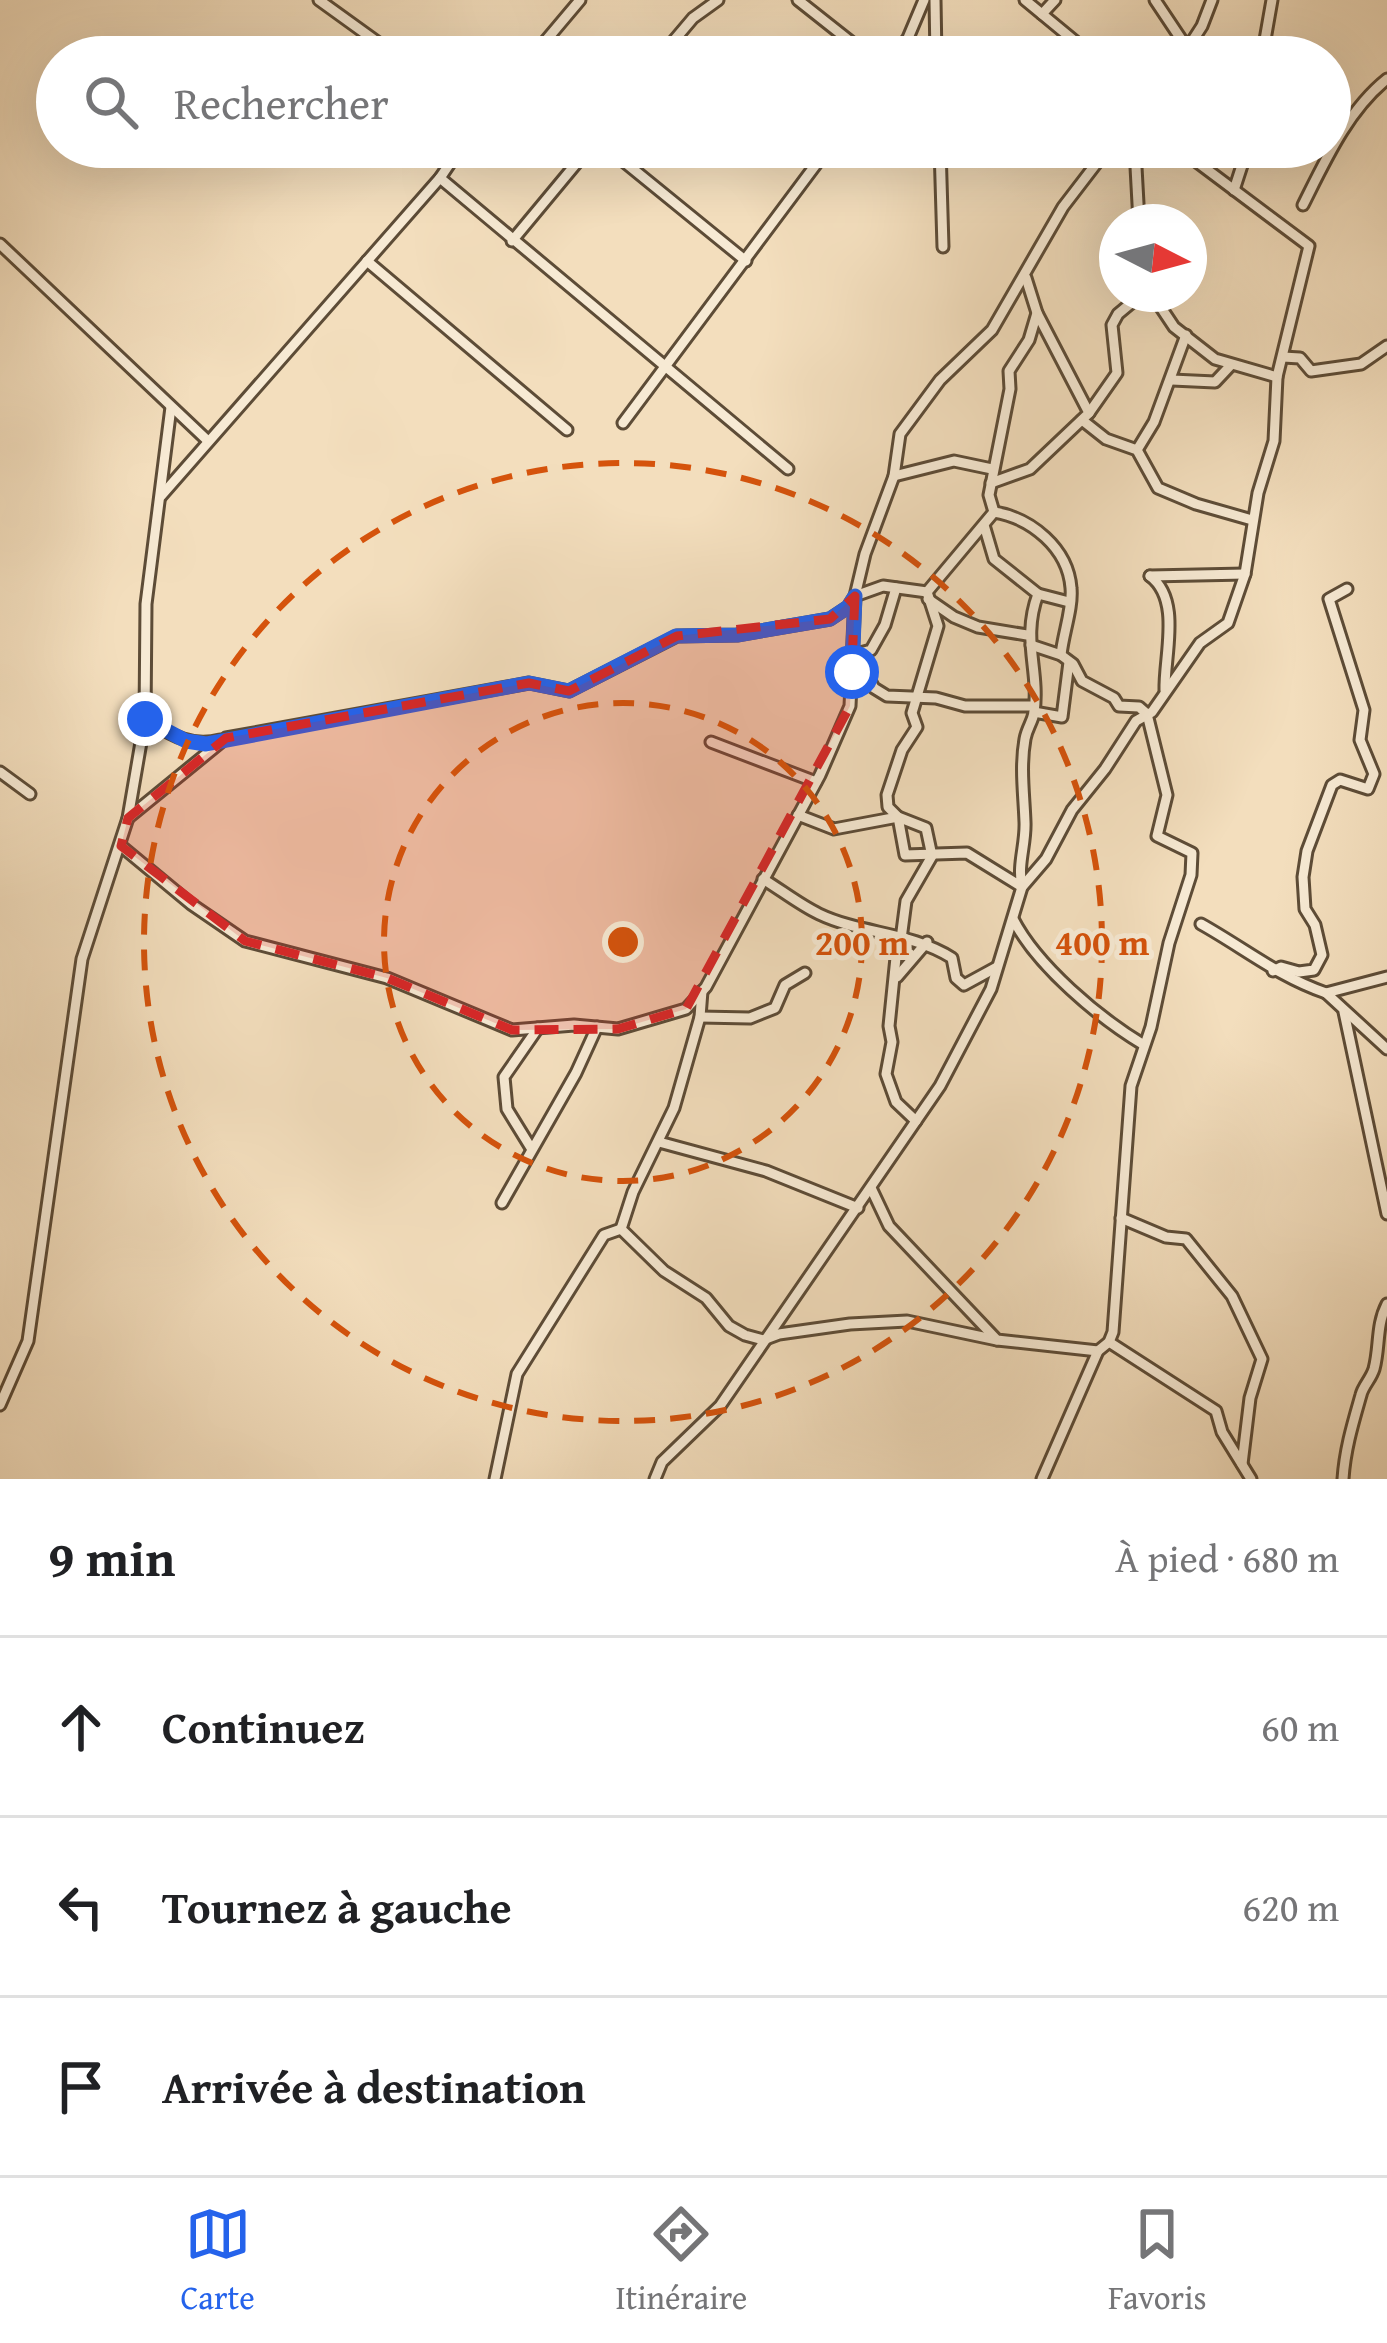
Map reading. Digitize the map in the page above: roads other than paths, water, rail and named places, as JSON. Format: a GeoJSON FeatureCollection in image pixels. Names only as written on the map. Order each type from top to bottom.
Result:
{"type":"FeatureCollection","features":[{"type":"Feature","properties":{"kind":"street"},"geometry":{"type":"LineString","coordinates":[[319,0],[369,36]]}},
{"type":"Feature","properties":{"kind":"street"},"geometry":{"type":"LineString","coordinates":[[550,36],[580,0]]}},
{"type":"Feature","properties":{"kind":"street"},"geometry":{"type":"LineString","coordinates":[[678,36],[718,0]]}},
{"type":"Feature","properties":{"kind":"street"},"geometry":{"type":"LineString","coordinates":[[798,0],[843,36]]}},
{"type":"Feature","properties":{"kind":"street"},"geometry":{"type":"LineString","coordinates":[[909,36],[924,0]]}},
{"type":"Feature","properties":{"kind":"street"},"geometry":{"type":"LineString","coordinates":[[935,0],[936,36]]}},
{"type":"Feature","properties":{"kind":"street"},"geometry":{"type":"LineString","coordinates":[[1025,0],[1069,36]]}},
{"type":"Feature","properties":{"kind":"street"},"geometry":{"type":"LineString","coordinates":[[1042,14],[1055,0]]}},
{"type":"Feature","properties":{"kind":"street"},"geometry":{"type":"LineString","coordinates":[[1154,0],[1180,36]]}},
{"type":"Feature","properties":{"kind":"street"},"geometry":{"type":"LineString","coordinates":[[1266,36],[1272,0]]}},
{"type":"Feature","properties":{"kind":"street"},"geometry":{"type":"LineString","coordinates":[[1196,36],[1207,4]]}},
{"type":"Feature","properties":{"kind":"street"},"geometry":{"type":"LineString","coordinates":[[1351,124],[1386,81]]}},
{"type":"Feature","properties":{"kind":"street"},"geometry":{"type":"LineString","coordinates":[[158,500],[447,168]]}},
{"type":"Feature","properties":{"kind":"street"},"geometry":{"type":"LineString","coordinates":[[512,241],[573,168]]}},
{"type":"Feature","properties":{"kind":"street"},"geometry":{"type":"LineString","coordinates":[[631,168],[746,261]]}},
{"type":"Feature","properties":{"kind":"street"},"geometry":{"type":"LineString","coordinates":[[623,423],[815,168]]}},
{"type":"Feature","properties":{"kind":"street"},"geometry":{"type":"LineString","coordinates":[[941,168],[943,247]]}},
{"type":"Feature","properties":{"kind":"street"},"geometry":{"type":"LineString","coordinates":[[122,846],[191,904],[245,941],[387,978],[512,1030],[618,1029],[686,1010],[702,991],[799,815],[850,706],[855,596],[894,476],[900,434],[940,380],[992,330],[1063,207],[1092,168]]}},
{"type":"Feature","properties":{"kind":"street"},"geometry":{"type":"LineString","coordinates":[[1136,168],[1138,204]]}},
{"type":"Feature","properties":{"kind":"street"},"geometry":{"type":"LineString","coordinates":[[655,1479],[662,1462],[720,1406],[916,1121],[967,1038],[997,968],[1022,887],[1046,859],[1072,810],[1200,643],[1228,623],[1245,574],[1252,520],[1274,441],[1277,377],[1310,246],[1205,168]]}},
{"type":"Feature","properties":{"kind":"street"},"geometry":{"type":"LineString","coordinates":[[1234,190],[1241,168]]}},
{"type":"Feature","properties":{"kind":"street"},"geometry":{"type":"LineString","coordinates":[[1303,205],[1321,168]]}},
{"type":"Feature","properties":{"kind":"street"},"geometry":{"type":"LineString","coordinates":[[440,178],[788,469]]}},
{"type":"Feature","properties":{"kind":"street"},"geometry":{"type":"LineString","coordinates":[[0,244],[208,441]]}},
{"type":"Feature","properties":{"kind":"street"},"geometry":{"type":"LineString","coordinates":[[367,261],[567,430]]}},
{"type":"Feature","properties":{"kind":"street"},"geometry":{"type":"LineString","coordinates":[[1026,278],[1037,313],[1085,416],[1106,439],[1137,450],[1159,488],[1252,520]]}},
{"type":"Feature","properties":{"kind":"street"},"geometry":{"type":"LineString","coordinates":[[991,483],[1030,470],[1085,416],[1117,373],[1112,325],[1120,312]]}},
{"type":"Feature","properties":{"kind":"street"},"geometry":{"type":"LineString","coordinates":[[1162,312],[1215,359],[1277,377]]}},
{"type":"Feature","properties":{"kind":"street"},"geometry":{"type":"LineString","coordinates":[[927,595],[994,512],[992,469],[1010,389],[1009,370],[1029,340],[1037,313]]}},
{"type":"Feature","properties":{"kind":"street"},"geometry":{"type":"LineString","coordinates":[[1137,450],[1172,380],[1186,335]]}},
{"type":"Feature","properties":{"kind":"street"},"geometry":{"type":"LineString","coordinates":[[1283,357],[1300,358],[1311,371],[1361,364],[1387,346]]}},
{"type":"Feature","properties":{"kind":"street"},"geometry":{"type":"LineString","coordinates":[[1172,380],[1215,382],[1230,366]]}},
{"type":"Feature","properties":{"kind":"street"},"geometry":{"type":"LineString","coordinates":[[0,1405],[28,1341],[82,959],[122,846],[145,719],[146,604],[171,407]]}},
{"type":"Feature","properties":{"kind":"street"},"geometry":{"type":"LineString","coordinates":[[894,476],[954,461],[992,469]]}},
{"type":"Feature","properties":{"kind":"street"},"geometry":{"type":"LineString","coordinates":[[852,672],[869,679],[887,696],[1034,709],[1063,717],[1072,591],[1060,553],[1013,515],[994,512]]}},
{"type":"Feature","properties":{"kind":"street"},"geometry":{"type":"LineString","coordinates":[[984,525],[994,559],[1038,594],[1069,602]]}},
{"type":"Feature","properties":{"kind":"street"},"geometry":{"type":"LineString","coordinates":[[1166,692],[1168,614],[1159,583],[1150,576],[1245,574]]}},
{"type":"Feature","properties":{"kind":"street"},"geometry":{"type":"LineString","coordinates":[[145,719],[186,741],[206,744],[529,683],[569,691],[676,636],[737,635],[830,619],[855,596],[883,586],[927,595],[953,617],[1029,640],[1065,658],[1082,681],[1114,698],[1119,706],[1139,707],[1147,714],[1167,795],[1157,836],[1192,854],[1190,875],[1130,1086],[1109,1342],[1098,1351],[1042,1479]]}},
{"type":"Feature","properties":{"kind":"street"},"geometry":{"type":"LineString","coordinates":[[853,655],[871,650],[885,625],[896,588]]}},
{"type":"Feature","properties":{"kind":"street"},"geometry":{"type":"LineString","coordinates":[[1273,971],[1281,967],[1314,970],[1322,956],[1315,925],[1305,909],[1306,851],[1332,785],[1340,780],[1368,788],[1373,774],[1360,740],[1364,710],[1329,599],[1347,589]]}},
{"type":"Feature","properties":{"kind":"street"},"geometry":{"type":"LineString","coordinates":[[1022,887],[1018,867],[1026,820],[1022,806],[1024,744],[1034,709],[1029,640],[1038,594]]}},
{"type":"Feature","properties":{"kind":"street"},"geometry":{"type":"LineString","coordinates":[[916,1121],[896,1102],[886,1074],[906,901],[932,856],[926,828],[898,817],[888,808],[887,796],[902,750],[917,727],[912,712],[938,626],[927,595]]}},
{"type":"Feature","properties":{"kind":"street"},"geometry":{"type":"LineString","coordinates":[[128,818],[226,738]]}},
{"type":"Feature","properties":{"kind":"street"},"geometry":{"type":"LineString","coordinates":[[711,742],[816,782]]}},
{"type":"Feature","properties":{"kind":"street"},"geometry":{"type":"LineString","coordinates":[[0,772],[30,794]]}},
{"type":"Feature","properties":{"kind":"street"},"geometry":{"type":"LineString","coordinates":[[799,815],[834,829],[898,817]]}},
{"type":"Feature","properties":{"kind":"street"},"geometry":{"type":"LineString","coordinates":[[898,817],[905,855],[968,853],[1022,887]]}},
{"type":"Feature","properties":{"kind":"street"},"geometry":{"type":"LineString","coordinates":[[763,879],[821,915],[900,939],[927,942],[952,958],[956,978],[964,986],[997,968]]}},
{"type":"Feature","properties":{"kind":"street"},"geometry":{"type":"LineString","coordinates":[[1013,919],[1026,944],[1119,1030],[1144,1045]]}},
{"type":"Feature","properties":{"kind":"street"},"geometry":{"type":"LineString","coordinates":[[1201,924],[1250,951],[1273,971],[1326,993],[1387,1049]]}},
{"type":"Feature","properties":{"kind":"street"},"geometry":{"type":"LineString","coordinates":[[897,977],[927,942]]}},
{"type":"Feature","properties":{"kind":"street"},"geometry":{"type":"LineString","coordinates":[[700,1017],[751,1018],[775,1008],[785,985],[805,973]]}},
{"type":"Feature","properties":{"kind":"street"},"geometry":{"type":"LineString","coordinates":[[1326,993],[1387,977]]}},
{"type":"Feature","properties":{"kind":"street"},"geometry":{"type":"LineString","coordinates":[[494,1479],[518,1374],[604,1235],[621,1228],[674,1108],[700,1017],[702,991]]}},
{"type":"Feature","properties":{"kind":"street"},"geometry":{"type":"LineString","coordinates":[[1344,1012],[1387,1214]]}},
{"type":"Feature","properties":{"kind":"street"},"geometry":{"type":"LineString","coordinates":[[502,1203],[597,1027]]}},
{"type":"Feature","properties":{"kind":"street"},"geometry":{"type":"LineString","coordinates":[[531,1148],[507,1109],[504,1077],[538,1028]]}},
{"type":"Feature","properties":{"kind":"street"},"geometry":{"type":"LineString","coordinates":[[659,1142],[766,1171],[858,1208]]}},
{"type":"Feature","properties":{"kind":"street"},"geometry":{"type":"LineString","coordinates":[[871,1189],[890,1226],[997,1340]]}},
{"type":"Feature","properties":{"kind":"street"},"geometry":{"type":"LineString","coordinates":[[1121,1218],[1166,1238],[1186,1239],[1232,1296],[1262,1359],[1250,1398],[1242,1464]]}},
{"type":"Feature","properties":{"kind":"street"},"geometry":{"type":"LineString","coordinates":[[621,1228],[664,1271],[706,1298],[729,1326],[763,1340],[850,1324],[907,1321],[997,1340],[1098,1351]]}},
{"type":"Feature","properties":{"kind":"street"},"geometry":{"type":"LineString","coordinates":[[1342,1479],[1344,1454],[1361,1393],[1375,1366],[1380,1317],[1387,1304]]}},
{"type":"Feature","properties":{"kind":"street"},"geometry":{"type":"LineString","coordinates":[[1109,1342],[1216,1411],[1222,1432],[1251,1479]]}}]}
